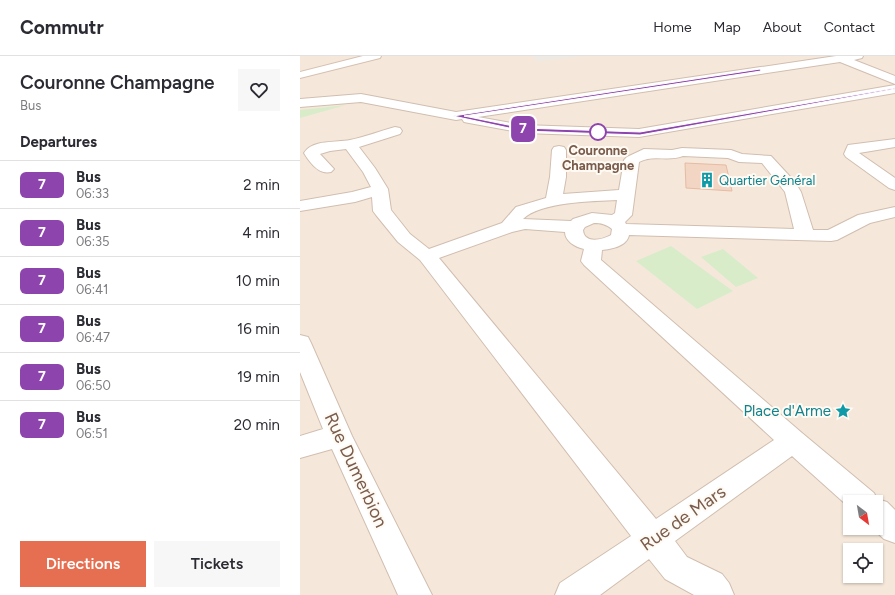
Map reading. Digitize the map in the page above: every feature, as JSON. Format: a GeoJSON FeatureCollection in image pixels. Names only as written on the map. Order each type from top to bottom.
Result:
{"type":"FeatureCollection","features":[{"type":"Feature","properties":{"kind":"street"},"geometry":{"type":"LineString","coordinates":[[300,70],[356,56]]}},
{"type":"Feature","properties":{"kind":"street"},"geometry":{"type":"LineString","coordinates":[[300,75],[376,56]]}},
{"type":"Feature","properties":{"kind":"street"},"geometry":{"type":"LineString","coordinates":[[456,116],[858,56]]}},
{"type":"Feature","properties":{"kind":"street"},"geometry":{"type":"LineString","coordinates":[[842,59],[895,80]]}},
{"type":"Feature","properties":{"kind":"street"},"geometry":{"type":"LineString","coordinates":[[300,103],[361,98],[523,129],[640,133],[895,89]]}},
{"type":"Feature","properties":{"kind":"street"},"geometry":{"type":"LineString","coordinates":[[326,169],[311,153],[336,145],[350,145],[395,131]]}},
{"type":"Feature","properties":{"kind":"street"},"geometry":{"type":"LineString","coordinates":[[895,143],[853,148],[851,154],[895,185]]}},
{"type":"Feature","properties":{"kind":"street"},"geometry":{"type":"LineString","coordinates":[[350,145],[370,171],[380,189],[382,211],[404,238],[427,256],[676,568],[710,586],[717,595]]}},
{"type":"Feature","properties":{"kind":"street"},"geometry":{"type":"LineString","coordinates":[[553,202],[558,177],[559,150]]}},
{"type":"Feature","properties":{"kind":"street"},"geometry":{"type":"LineString","coordinates":[[805,235],[793,192],[789,185],[766,159],[739,158],[731,154],[689,152],[682,152],[673,155],[644,153],[632,160],[622,215],[618,226],[619,238],[615,241],[594,246],[578,241],[572,232],[574,228],[584,220],[600,218],[618,226],[805,235],[831,236],[864,218],[895,212]]}},
{"type":"Feature","properties":{"kind":"street"},"geometry":{"type":"LineString","coordinates":[[301,205],[355,197],[380,189]]}},
{"type":"Feature","properties":{"kind":"street"},"geometry":{"type":"LineString","coordinates":[[508,227],[520,211],[534,205],[604,195],[626,195]]}},
{"type":"Feature","properties":{"kind":"street"},"geometry":{"type":"LineString","coordinates":[[427,256],[508,227],[525,224],[574,228]]}},
{"type":"Feature","properties":{"kind":"street"},"geometry":{"type":"LineString","coordinates":[[594,246],[592,261],[793,441],[856,495]]}},
{"type":"Feature","properties":{"kind":"street","name":"Rue Dumerbion"},"geometry":{"type":"LineString","coordinates":[[300,343],[339,436],[415,595]]}},
{"type":"Feature","properties":{"kind":"street"},"geometry":{"type":"LineString","coordinates":[[300,447],[339,436]]}},
{"type":"Feature","properties":{"kind":"street","name":"Rue de Mars"},"geometry":{"type":"LineString","coordinates":[[572,595],[793,441]]}},
{"type":"Feature","properties":{"kind":"street"},"geometry":{"type":"LineString","coordinates":[[883,518],[895,529]]}},
{"type":"Feature","properties":{"kind":"shaded area"},"geometry":{"type":"Polygon","coordinates":[[[300,56],[895,56],[895,595],[300,595],[300,56]]]}},
{"type":"Feature","properties":{"kind":"shaded area"},"geometry":{"type":"Polygon","coordinates":[[[532,56],[585,56],[537,62],[532,56]]]}},
{"type":"Feature","properties":{"kind":"green space"},"geometry":{"type":"Polygon","coordinates":[[[346,105],[300,118],[300,110],[346,105]]]}},
{"type":"Feature","properties":{"kind":"green space"},"geometry":{"type":"Polygon","coordinates":[[[671,246],[733,291],[697,309],[636,261],[671,246]]]}},
{"type":"Feature","properties":{"kind":"green space"},"geometry":{"type":"Polygon","coordinates":[[[723,249],[758,278],[736,287],[701,257],[723,249]]]}},
{"type":"Feature","properties":{"kind":"building"},"geometry":{"type":"Polygon","coordinates":[[[685,163],[726,165],[732,191],[686,188],[685,163]]]}},
{"type":"Feature","properties":{"kind":"bus line","name":"7"},"geometry":{"type":"LineString","coordinates":[[760,70],[456,116],[523,129],[640,133],[895,89]]}},
{"type":"Feature","properties":{"kind":"place","name":"Couronne Champagne"},"geometry":{"type":"Point","coordinates":[598,132]}},
{"type":"Feature","properties":{"kind":"place","name":"Quartier Général"},"geometry":{"type":"Point","coordinates":[707,180]}},
{"type":"Feature","properties":{"kind":"place","name":"Place d'Arme"},"geometry":{"type":"Point","coordinates":[843,411]}}]}
